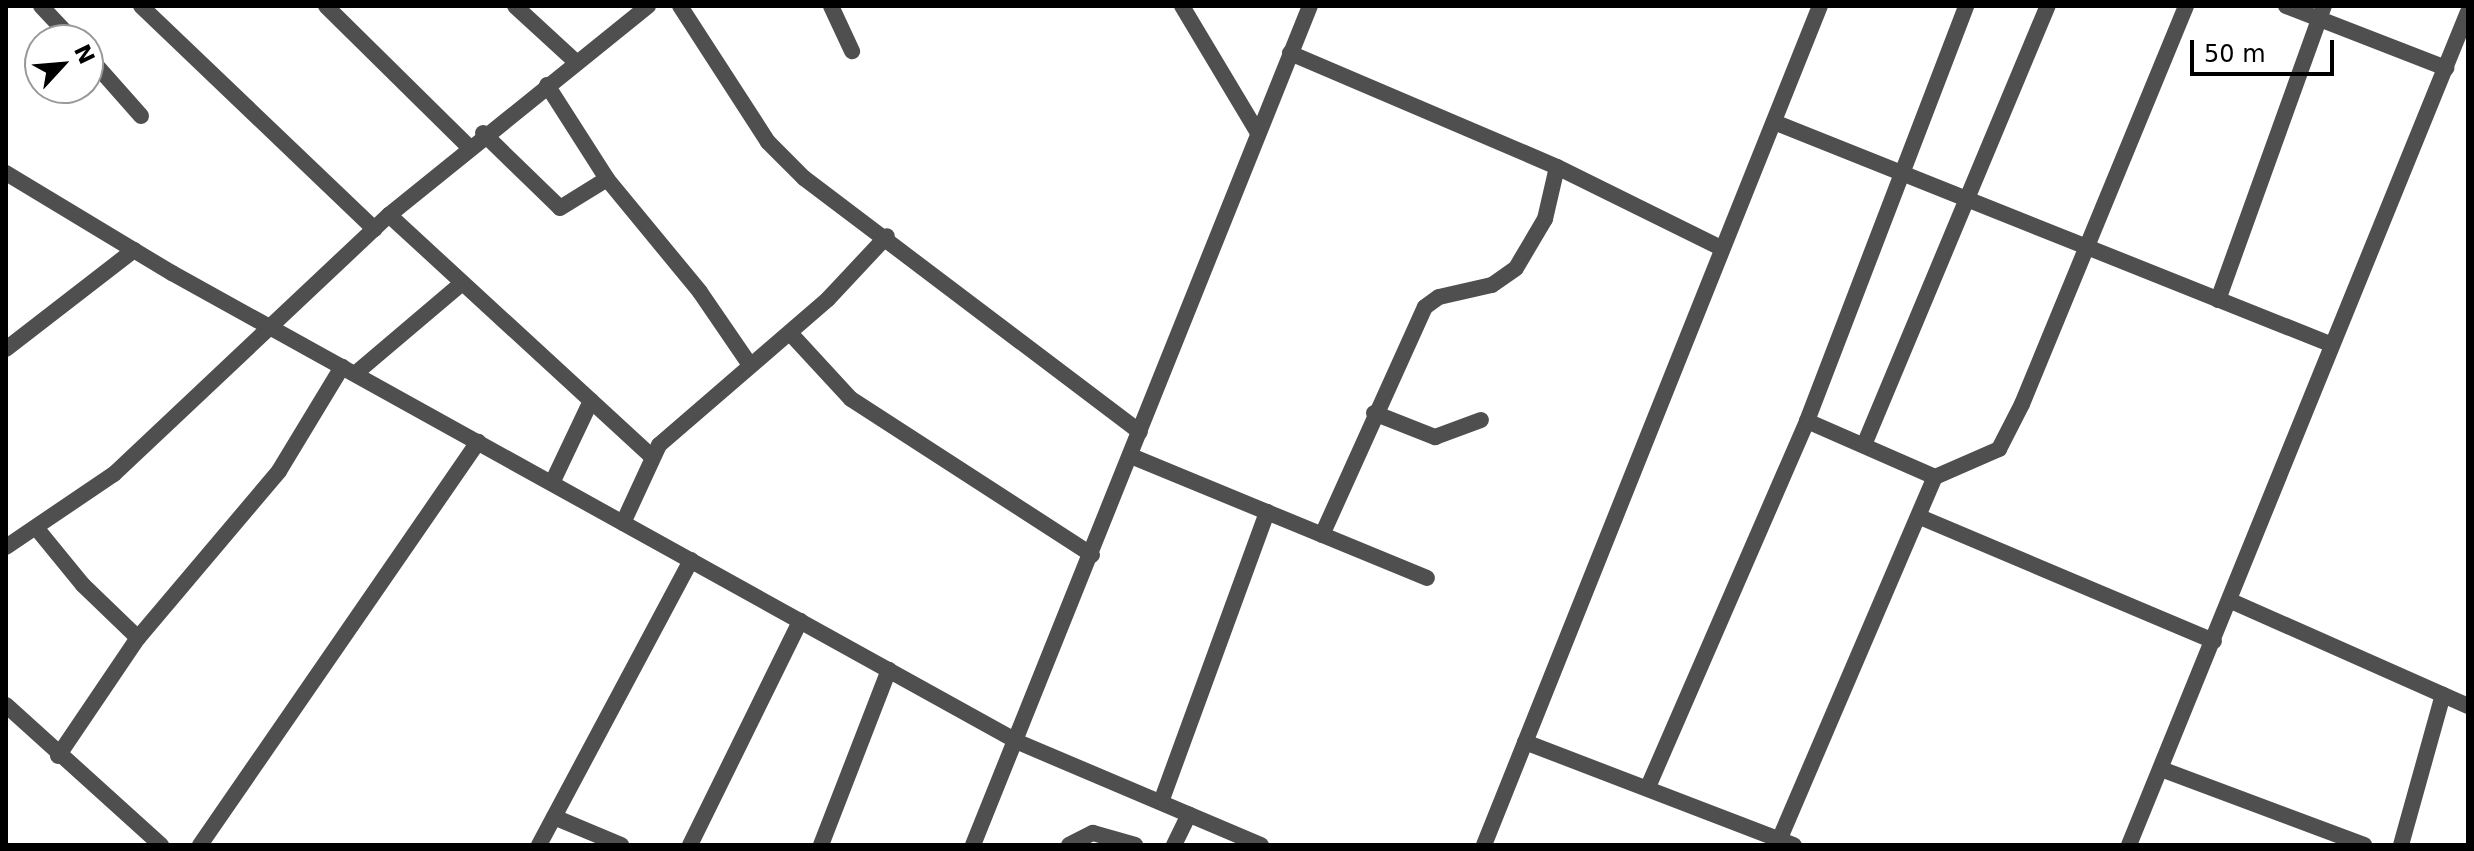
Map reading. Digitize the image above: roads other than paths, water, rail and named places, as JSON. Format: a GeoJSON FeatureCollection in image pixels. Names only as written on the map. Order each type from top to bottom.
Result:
{"type":"FeatureCollection","features":[{"type":"Feature","properties":{"kind":"street"},"geometry":{"type":"LineString","coordinates":[[41,6],[58,24]]}},
{"type":"Feature","properties":{"kind":"street"},"geometry":{"type":"LineString","coordinates":[[141,6],[374,229]]}},
{"type":"Feature","properties":{"kind":"street"},"geometry":{"type":"LineString","coordinates":[[326,6],[468,146]]}},
{"type":"Feature","properties":{"kind":"street"},"geometry":{"type":"LineString","coordinates":[[515,6],[576,62]]}},
{"type":"Feature","properties":{"kind":"street"},"geometry":{"type":"LineString","coordinates":[[6,547],[38,530],[114,474],[268,323],[389,215],[483,133],[648,6]]}},
{"type":"Feature","properties":{"kind":"street"},"geometry":{"type":"LineString","coordinates":[[680,6],[768,142],[812,185],[887,236],[1140,432]]}},
{"type":"Feature","properties":{"kind":"street"},"geometry":{"type":"LineString","coordinates":[[831,6],[852,51]]}},
{"type":"Feature","properties":{"kind":"street"},"geometry":{"type":"LineString","coordinates":[[1182,6],[1258,133]]}},
{"type":"Feature","properties":{"kind":"street"},"geometry":{"type":"LineString","coordinates":[[973,845],[1018,742],[1310,6]]}},
{"type":"Feature","properties":{"kind":"street"},"geometry":{"type":"LineString","coordinates":[[1484,845],[1719,247],[1774,122],[1820,6]]}},
{"type":"Feature","properties":{"kind":"street"},"geometry":{"type":"LineString","coordinates":[[1648,787],[1807,421],[1966,6]]}},
{"type":"Feature","properties":{"kind":"street"},"geometry":{"type":"LineString","coordinates":[[1864,445],[2048,6]]}},
{"type":"Feature","properties":{"kind":"street"},"geometry":{"type":"LineString","coordinates":[[1525,742],[1787,842],[1935,477],[2003,443],[2088,251],[2186,6]]}},
{"type":"Feature","properties":{"kind":"street"},"geometry":{"type":"LineString","coordinates":[[2286,6],[2322,12],[2446,68]]}},
{"type":"Feature","properties":{"kind":"street"},"geometry":{"type":"LineString","coordinates":[[2218,300],[2322,12]]}},
{"type":"Feature","properties":{"kind":"street"},"geometry":{"type":"LineString","coordinates":[[2129,845],[2231,601],[2330,344],[2468,12]]}},
{"type":"Feature","properties":{"kind":"street"},"geometry":{"type":"LineString","coordinates":[[1290,53],[1557,167],[1719,247]]}},
{"type":"Feature","properties":{"kind":"street"},"geometry":{"type":"LineString","coordinates":[[104,74],[141,116]]}},
{"type":"Feature","properties":{"kind":"street"},"geometry":{"type":"LineString","coordinates":[[547,85],[607,179],[750,365]]}},
{"type":"Feature","properties":{"kind":"street"},"geometry":{"type":"LineString","coordinates":[[1774,122],[1966,203],[2330,344]]}},
{"type":"Feature","properties":{"kind":"street"},"geometry":{"type":"LineString","coordinates":[[483,133],[560,208],[607,179]]}},
{"type":"Feature","properties":{"kind":"street"},"geometry":{"type":"LineString","coordinates":[[1322,535],[1374,413],[1431,300],[1492,285],[1516,268],[1545,219],[1557,167]]}},
{"type":"Feature","properties":{"kind":"street"},"geometry":{"type":"LineString","coordinates":[[6,173],[134,250],[1018,742],[1261,845]]}},
{"type":"Feature","properties":{"kind":"street"},"geometry":{"type":"LineString","coordinates":[[389,215],[652,457]]}},
{"type":"Feature","properties":{"kind":"street"},"geometry":{"type":"LineString","coordinates":[[623,523],[652,457],[750,365],[790,333],[887,236]]}},
{"type":"Feature","properties":{"kind":"street"},"geometry":{"type":"LineString","coordinates":[[6,349],[134,250]]}},
{"type":"Feature","properties":{"kind":"street"},"geometry":{"type":"LineString","coordinates":[[58,756],[138,638],[262,494],[349,370],[462,283]]}},
{"type":"Feature","properties":{"kind":"street"},"geometry":{"type":"LineString","coordinates":[[790,333],[851,399],[1092,555]]}},
{"type":"Feature","properties":{"kind":"street"},"geometry":{"type":"LineString","coordinates":[[552,483],[591,401]]}},
{"type":"Feature","properties":{"kind":"street"},"geometry":{"type":"LineString","coordinates":[[1374,413],[1435,437],[1481,420]]}},
{"type":"Feature","properties":{"kind":"street"},"geometry":{"type":"LineString","coordinates":[[1807,421],[1935,477]]}},
{"type":"Feature","properties":{"kind":"street"},"geometry":{"type":"LineString","coordinates":[[200,845],[478,442]]}},
{"type":"Feature","properties":{"kind":"street"},"geometry":{"type":"LineString","coordinates":[[1131,456],[1427,578]]}},
{"type":"Feature","properties":{"kind":"street"},"geometry":{"type":"LineString","coordinates":[[1161,802],[1267,512]]}},
{"type":"Feature","properties":{"kind":"street"},"geometry":{"type":"LineString","coordinates":[[1920,517],[2214,641]]}},
{"type":"Feature","properties":{"kind":"street"},"geometry":{"type":"LineString","coordinates":[[38,530],[83,585],[138,638]]}},
{"type":"Feature","properties":{"kind":"street"},"geometry":{"type":"LineString","coordinates":[[539,845],[691,560]]}},
{"type":"Feature","properties":{"kind":"street"},"geometry":{"type":"LineString","coordinates":[[2231,601],[2468,706]]}},
{"type":"Feature","properties":{"kind":"street"},"geometry":{"type":"LineString","coordinates":[[690,845],[800,621]]}},
{"type":"Feature","properties":{"kind":"street"},"geometry":{"type":"LineString","coordinates":[[821,845],[889,670]]}},
{"type":"Feature","properties":{"kind":"street"},"geometry":{"type":"LineString","coordinates":[[2401,845],[2443,695]]}},
{"type":"Feature","properties":{"kind":"street"},"geometry":{"type":"LineString","coordinates":[[6,705],[58,756],[161,845]]}},
{"type":"Feature","properties":{"kind":"street"},"geometry":{"type":"LineString","coordinates":[[2161,769],[2364,845]]}},
{"type":"Feature","properties":{"kind":"street"},"geometry":{"type":"LineString","coordinates":[[1174,845],[1189,814]]}},
{"type":"Feature","properties":{"kind":"street"},"geometry":{"type":"LineString","coordinates":[[554,817],[621,845]]}},
{"type":"Feature","properties":{"kind":"street"},"geometry":{"type":"LineString","coordinates":[[1069,845],[1093,833],[1135,845]]}}]}
